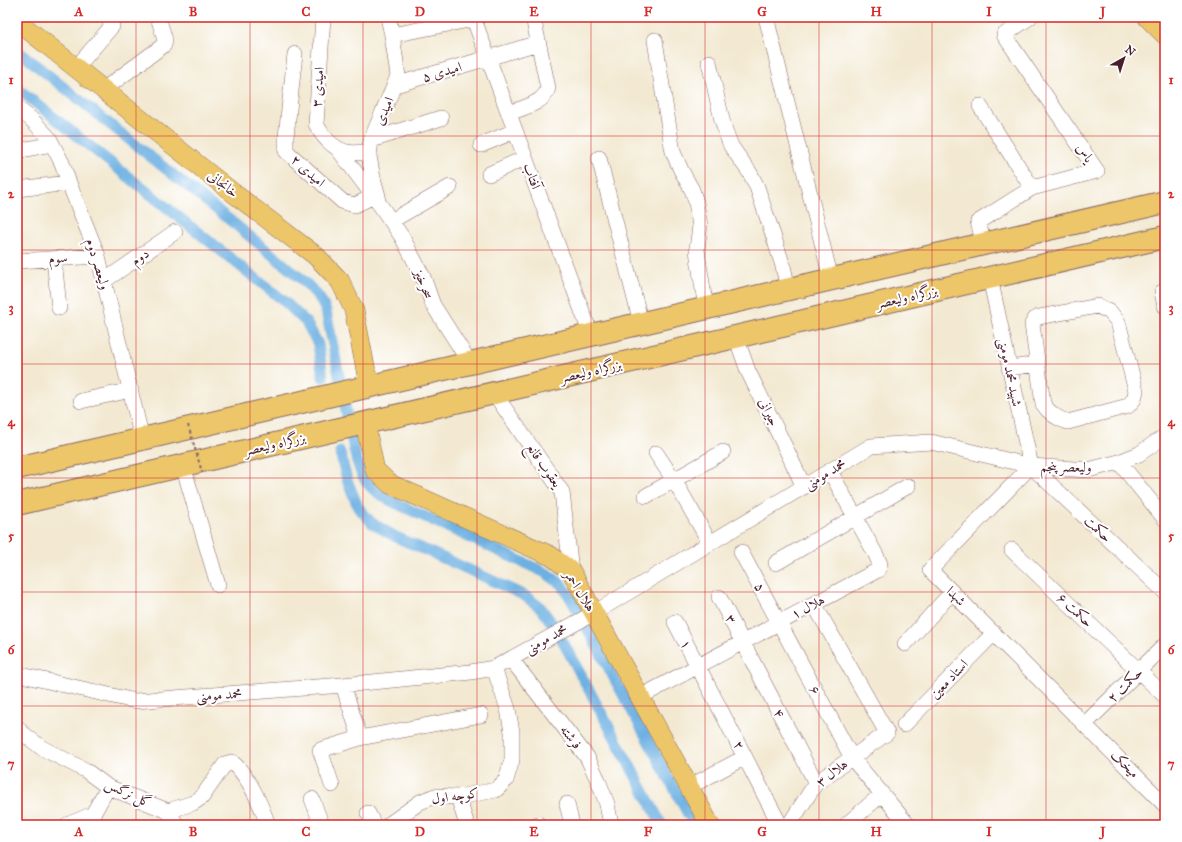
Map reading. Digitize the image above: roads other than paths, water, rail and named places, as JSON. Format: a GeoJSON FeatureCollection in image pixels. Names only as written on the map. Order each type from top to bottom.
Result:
{"type":"FeatureCollection","features":[{"type":"Feature","properties":{"kind":"highway"},"geometry":{"type":"LineString","coordinates":[[17,468],[1165,202]]}},
{"type":"Feature","properties":{"kind":"highway","name":"بزرگراه ولیعصر"},"geometry":{"type":"LineString","coordinates":[[17,504],[192,469],[365,423],[1165,237]]}},
{"type":"Feature","properties":{"kind":"highway"},"geometry":{"type":"LineString","coordinates":[[859,273],[853,281],[854,297],[866,307]]}},
{"type":"Feature","properties":{"kind":"highway"},"geometry":{"type":"LineString","coordinates":[[827,280],[839,292],[840,304],[832,314]]}},
{"type":"Feature","properties":{"kind":"main road"},"geometry":{"type":"LineString","coordinates":[[1147,17],[1165,36]]}},
{"type":"Feature","properties":{"kind":"main road","name":"خانجانی"},"geometry":{"type":"LineString","coordinates":[[17,21],[232,192],[316,256],[340,281],[354,310],[369,386]]}},
{"type":"Feature","properties":{"kind":"main road","name":"هلال احمر"},"geometry":{"type":"LineString","coordinates":[[365,423],[375,470],[390,484],[551,556],[571,571],[591,615],[640,697],[710,825]]}},
{"type":"Feature","properties":{"kind":"street"},"geometry":{"type":"LineString","coordinates":[[76,68],[112,26],[108,17]]}},
{"type":"Feature","properties":{"kind":"street"},"geometry":{"type":"LineString","coordinates":[[103,90],[164,45],[165,40],[158,17]]}},
{"type":"Feature","properties":{"kind":"street","name":"امیدی ۳"},"geometry":{"type":"LineString","coordinates":[[323,17],[316,124],[319,131],[328,142],[338,149],[377,201]]}},
{"type":"Feature","properties":{"kind":"street","name":"امیدی"},"geometry":{"type":"LineString","coordinates":[[370,146],[398,76],[388,17]]}},
{"type":"Feature","properties":{"kind":"street"},"geometry":{"type":"LineString","coordinates":[[509,113],[541,100],[547,93],[548,88],[533,17]]}},
{"type":"Feature","properties":{"kind":"street"},"geometry":{"type":"LineString","coordinates":[[766,17],[827,280]]}},
{"type":"Feature","properties":{"kind":"street","name":"یاس"},"geometry":{"type":"LineString","coordinates":[[984,244],[978,222],[1032,188],[1097,171],[1004,35],[1030,17]]}},
{"type":"Feature","properties":{"kind":"street"},"geometry":{"type":"LineString","coordinates":[[392,35],[473,18]]}},
{"type":"Feature","properties":{"kind":"street","name":"آفتاب"},"geometry":{"type":"LineString","coordinates":[[473,18],[591,335]]}},
{"type":"Feature","properties":{"kind":"street"},"geometry":{"type":"LineString","coordinates":[[655,40],[662,92],[673,152],[692,190],[696,202],[700,226],[698,258],[706,308]]}},
{"type":"Feature","properties":{"kind":"street","name":"امیدی ۵"},"geometry":{"type":"LineString","coordinates":[[395,85],[538,42]]}},
{"type":"Feature","properties":{"kind":"street","name":"امیدی ۲"},"geometry":{"type":"LineString","coordinates":[[295,54],[286,137],[286,151],[342,202],[355,205],[377,201]]}},
{"type":"Feature","properties":{"kind":"street"},"geometry":{"type":"LineString","coordinates":[[709,62],[726,133],[731,146],[750,174],[757,188],[783,266],[788,289]]}},
{"type":"Feature","properties":{"kind":"street"},"geometry":{"type":"LineString","coordinates":[[980,106],[1032,188]]}},
{"type":"Feature","properties":{"kind":"street","name":"ولیعصر دوم"},"geometry":{"type":"LineString","coordinates":[[17,108],[31,119],[49,138],[62,163],[98,256],[142,439]]}},
{"type":"Feature","properties":{"kind":"street"},"geometry":{"type":"LineString","coordinates":[[338,149],[354,153],[442,118]]}},
{"type":"Feature","properties":{"kind":"street"},"geometry":{"type":"LineString","coordinates":[[481,145],[515,131]]}},
{"type":"Feature","properties":{"kind":"street"},"geometry":{"type":"LineString","coordinates":[[17,151],[52,144]]}},
{"type":"Feature","properties":{"kind":"street"},"geometry":{"type":"LineString","coordinates":[[370,146],[369,156],[377,201]]}},
{"type":"Feature","properties":{"kind":"street"},"geometry":{"type":"LineString","coordinates":[[489,174],[525,158]]}},
{"type":"Feature","properties":{"kind":"street"},"geometry":{"type":"LineString","coordinates":[[599,158],[641,323]]}},
{"type":"Feature","properties":{"kind":"street"},"geometry":{"type":"LineString","coordinates":[[17,189],[69,183]]}},
{"type":"Feature","properties":{"kind":"street"},"geometry":{"type":"LineString","coordinates":[[391,220],[450,187]]}},
{"type":"Feature","properties":{"kind":"street","name":"سحرخیز"},"geometry":{"type":"LineString","coordinates":[[377,201],[402,237],[423,277],[433,305],[470,363]]}},
{"type":"Feature","properties":{"kind":"street","name":"دوم"},"geometry":{"type":"LineString","coordinates":[[104,281],[175,232]]}},
{"type":"Feature","properties":{"kind":"street","name":"سوم"},"geometry":{"type":"LineString","coordinates":[[17,261],[98,256]]}},
{"type":"Feature","properties":{"kind":"street"},"geometry":{"type":"LineString","coordinates":[[54,259],[59,308]]}},
{"type":"Feature","properties":{"kind":"street","name":"شهید محمد مومنی"},"geometry":{"type":"LineString","coordinates":[[990,278],[1031,466]]}},
{"type":"Feature","properties":{"kind":"street"},"geometry":{"type":"LineString","coordinates":[[1098,306],[1110,312],[1118,322],[1136,391],[1134,399],[1128,406],[1068,422],[1059,419],[1043,404],[1037,364],[1032,324],[1035,319],[1098,306]]}},
{"type":"Feature","properties":{"kind":"street","name":"جیرانی"},"geometry":{"type":"LineString","coordinates":[[736,337],[748,371],[804,487]]}},
{"type":"Feature","properties":{"kind":"street"},"geometry":{"type":"LineString","coordinates":[[1009,368],[1037,364]]}},
{"type":"Feature","properties":{"kind":"street"},"geometry":{"type":"LineString","coordinates":[[81,401],[131,390]]}},
{"type":"Feature","properties":{"kind":"street","name":"یعقوب قانع"},"geometry":{"type":"LineString","coordinates":[[494,393],[562,492],[571,571]]}},
{"type":"Feature","properties":{"kind":"street","name":"محمد مومنی"},"geometry":{"type":"LineString","coordinates":[[17,674],[135,701],[343,685],[471,672],[494,668],[591,615],[871,446],[931,442],[1031,466]]}},
{"type":"Feature","properties":{"kind":"street","name":"ولیعصر پنجم"},"geometry":{"type":"LineString","coordinates":[[1031,466],[1088,470],[1119,462],[1162,443]]}},
{"type":"Feature","properties":{"kind":"street"},"geometry":{"type":"LineString","coordinates":[[656,452],[710,543]]}},
{"type":"Feature","properties":{"kind":"street"},"geometry":{"type":"LineString","coordinates":[[646,496],[723,452]]}},
{"type":"Feature","properties":{"kind":"street"},"geometry":{"type":"LineString","coordinates":[[1119,462],[1165,519]]}},
{"type":"Feature","properties":{"kind":"street","name":"شهدا"},"geometry":{"type":"LineString","coordinates":[[1031,466],[930,570],[1085,724]]}},
{"type":"Feature","properties":{"kind":"street","name":"حکمت"},"geometry":{"type":"LineString","coordinates":[[1031,466],[1165,592]]}},
{"type":"Feature","properties":{"kind":"street"},"geometry":{"type":"LineString","coordinates":[[192,469],[218,585]]}},
{"type":"Feature","properties":{"kind":"street","name":"هلال ۱"},"geometry":{"type":"LineString","coordinates":[[640,697],[878,570],[880,564],[876,555],[830,471]]}},
{"type":"Feature","properties":{"kind":"street"},"geometry":{"type":"LineString","coordinates":[[776,563],[908,486]]}},
{"type":"Feature","properties":{"kind":"street","name":"حکمت ۶"},"geometry":{"type":"LineString","coordinates":[[1012,550],[1165,696]]}},
{"type":"Feature","properties":{"kind":"street","name":"۵"},"geometry":{"type":"LineString","coordinates":[[741,552],[779,622]]}},
{"type":"Feature","properties":{"kind":"street"},"geometry":{"type":"LineString","coordinates":[[905,644],[952,592]]}},
{"type":"Feature","properties":{"kind":"street","name":"۳"},"geometry":{"type":"LineString","coordinates":[[719,597],[742,642]]}},
{"type":"Feature","properties":{"kind":"street","name":"هلال ۳"},"geometry":{"type":"LineString","coordinates":[[789,825],[816,783],[887,733],[814,604]]}},
{"type":"Feature","properties":{"kind":"street","name":"۱"},"geometry":{"type":"LineString","coordinates":[[675,622],[698,666]]}},
{"type":"Feature","properties":{"kind":"street","name":"۶"},"geometry":{"type":"LineString","coordinates":[[779,622],[852,758],[908,825]]}},
{"type":"Feature","properties":{"kind":"street","name":"استاد معین"},"geometry":{"type":"LineString","coordinates":[[904,725],[994,633]]}},
{"type":"Feature","properties":{"kind":"street","name":"۴"},"geometry":{"type":"LineString","coordinates":[[742,642],[816,783]]}},
{"type":"Feature","properties":{"kind":"street","name":"حکمت ۲"},"geometry":{"type":"LineString","coordinates":[[1085,724],[1165,645]]}},
{"type":"Feature","properties":{"kind":"street","name":"فرشته"},"geometry":{"type":"LineString","coordinates":[[511,659],[587,757],[607,804],[611,825]]}},
{"type":"Feature","properties":{"kind":"street","name":"۲"},"geometry":{"type":"LineString","coordinates":[[698,666],[780,825]]}},
{"type":"Feature","properties":{"kind":"street","name":"کوچه اول"},"geometry":{"type":"LineString","coordinates":[[388,825],[420,802],[435,796],[458,798],[496,790],[506,780],[512,760],[512,732],[508,710],[494,668]]}},
{"type":"Feature","properties":{"kind":"street"},"geometry":{"type":"LineString","coordinates":[[343,685],[360,738]]}},
{"type":"Feature","properties":{"kind":"street"},"geometry":{"type":"LineString","coordinates":[[332,785],[320,750],[360,738],[481,715]]}},
{"type":"Feature","properties":{"kind":"street","name":"میخک"},"geometry":{"type":"LineString","coordinates":[[1085,724],[1165,805]]}},
{"type":"Feature","properties":{"kind":"street","name":"گل نرگس"},"geometry":{"type":"LineString","coordinates":[[17,727],[21,732],[42,748],[85,770],[108,787],[168,811],[193,803],[202,797],[225,764],[232,762],[239,768],[268,825]]}},
{"type":"Feature","properties":{"kind":"street"},"geometry":{"type":"LineString","coordinates":[[689,787],[745,757]]}},
{"type":"Feature","properties":{"kind":"street"},"geometry":{"type":"LineString","coordinates":[[67,825],[95,819],[108,787]]}},
{"type":"Feature","properties":{"kind":"street"},"geometry":{"type":"LineString","coordinates":[[846,825],[882,794]]}},
{"type":"Feature","properties":{"kind":"street"},"geometry":{"type":"LineString","coordinates":[[458,798],[467,825]]}},
{"type":"Feature","properties":{"kind":"street"},"geometry":{"type":"LineString","coordinates":[[312,799],[321,823],[313,825]]}},
{"type":"Feature","properties":{"kind":"street"},"geometry":{"type":"LineString","coordinates":[[567,804],[572,825]]}},
{"type":"Feature","properties":{"kind":"street"},"geometry":{"type":"LineString","coordinates":[[168,811],[177,825]]}},
{"type":"Feature","properties":{"kind":"waterway"},"geometry":{"type":"LineString","coordinates":[[17,50],[236,225],[304,281],[319,297],[326,311],[354,450],[361,473],[365,480],[374,490],[389,500],[546,573],[561,584],[570,597],[694,825]]}},
{"type":"Feature","properties":{"kind":"waterway"},"geometry":{"type":"LineString","coordinates":[[17,88],[284,301],[306,322],[318,344],[323,377]]}},
{"type":"Feature","properties":{"kind":"waterway"},"geometry":{"type":"LineString","coordinates":[[340,452],[347,480],[358,507],[372,523],[394,536],[525,596],[541,608],[556,629],[662,825]]}}]}
